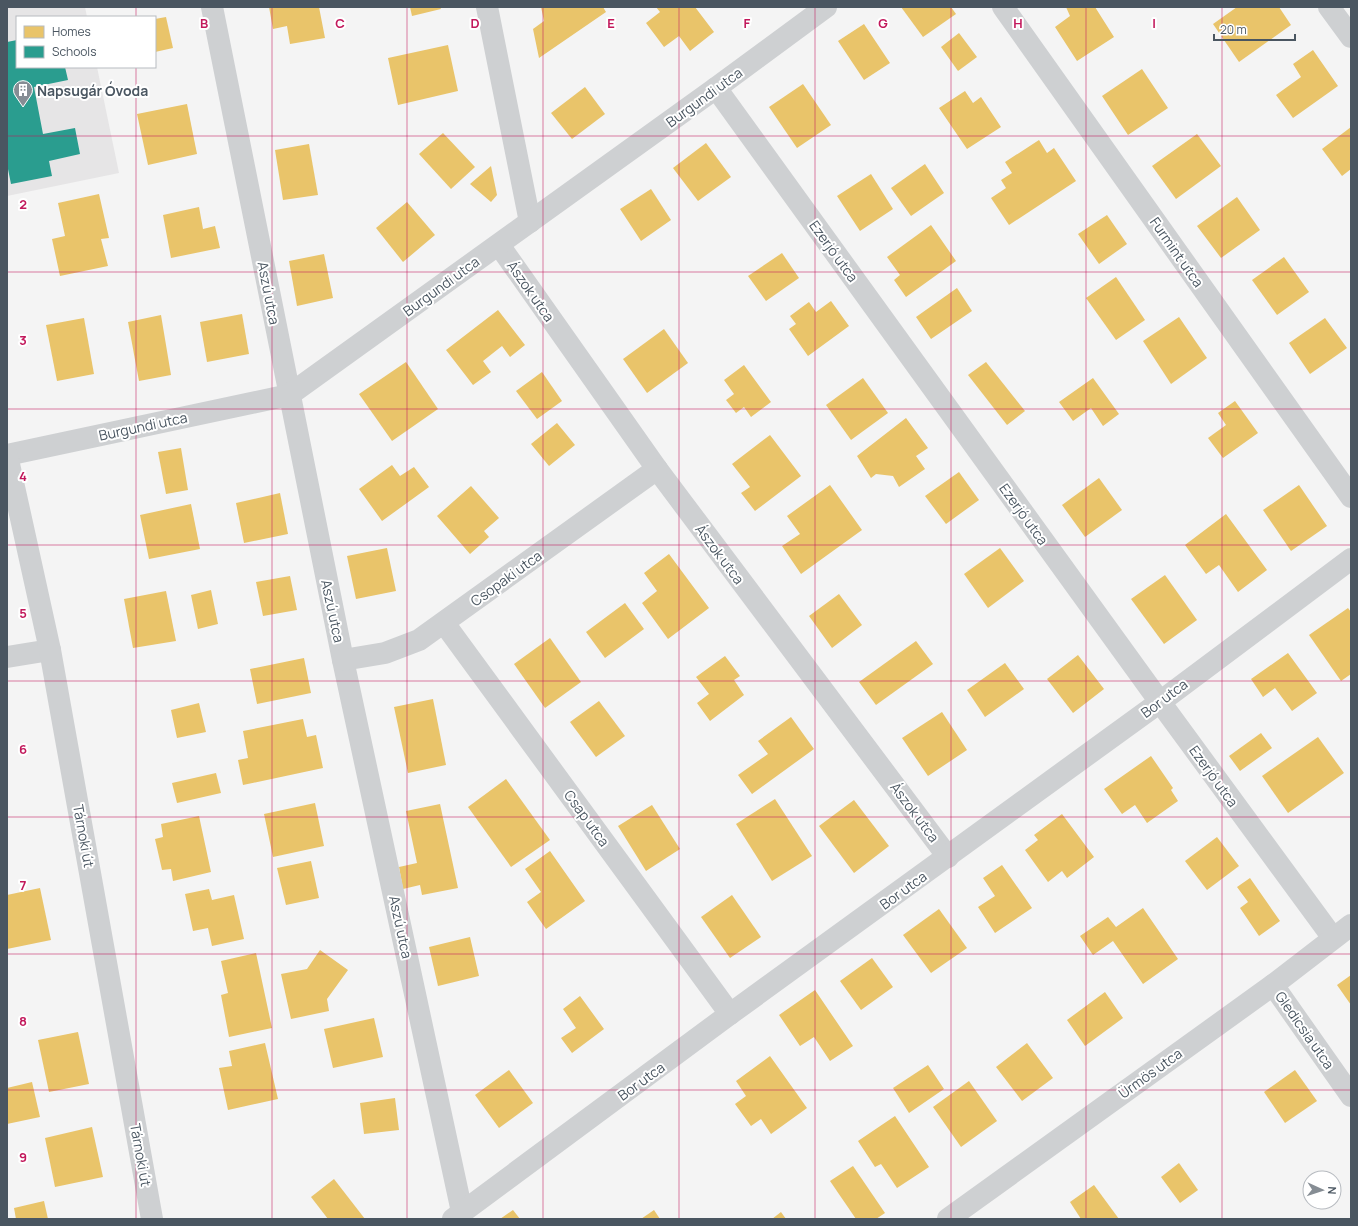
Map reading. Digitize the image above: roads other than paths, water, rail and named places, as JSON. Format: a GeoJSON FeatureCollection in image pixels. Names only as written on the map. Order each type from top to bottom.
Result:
{"type":"FeatureCollection","features":[{"type":"Feature","properties":{"kind":"street","name":"Aszú utca"},"geometry":{"type":"LineString","coordinates":[[212,7],[289,396],[458,1216]]}},
{"type":"Feature","properties":{"kind":"street"},"geometry":{"type":"LineString","coordinates":[[487,7],[530,222]]}},
{"type":"Feature","properties":{"kind":"street","name":"Burgundi utca"},"geometry":{"type":"LineString","coordinates":[[7,455],[289,396],[826,7]]}},
{"type":"Feature","properties":{"kind":"street","name":"Furmint utca"},"geometry":{"type":"LineString","coordinates":[[1003,7],[1351,497]]}},
{"type":"Feature","properties":{"kind":"street"},"geometry":{"type":"LineString","coordinates":[[1329,7],[1351,37]]}},
{"type":"Feature","properties":{"kind":"street","name":"Ezerjó utca"},"geometry":{"type":"LineString","coordinates":[[716,88],[1160,702],[1333,938]]}},
{"type":"Feature","properties":{"kind":"street","name":"Ászok utca"},"geometry":{"type":"LineString","coordinates":[[499,245],[657,469],[948,857]]}},
{"type":"Feature","properties":{"kind":"street","name":"Tárnoki út"},"geometry":{"type":"LineString","coordinates":[[7,455],[50,650],[152,1219]]}},
{"type":"Feature","properties":{"kind":"street","name":"Csopaki utca"},"geometry":{"type":"LineString","coordinates":[[343,660],[385,653],[419,640],[657,469]]}},
{"type":"Feature","properties":{"kind":"street","name":"Bor utca"},"geometry":{"type":"LineString","coordinates":[[458,1216],[730,1014],[1160,702],[1351,559]]}},
{"type":"Feature","properties":{"kind":"street","name":"Csap utca"},"geometry":{"type":"LineString","coordinates":[[444,622],[730,1014]]}},
{"type":"Feature","properties":{"kind":"street"},"geometry":{"type":"LineString","coordinates":[[7,657],[50,650]]}},
{"type":"Feature","properties":{"kind":"street","name":"Ürmös utca"},"geometry":{"type":"LineString","coordinates":[[948,1219],[1273,985],[1351,925]]}},
{"type":"Feature","properties":{"kind":"street","name":"Gledicsia utca"},"geometry":{"type":"LineString","coordinates":[[1273,985],[1351,1096]]}},
{"type":"Feature","properties":{"kind":"place","name":"Napsugár Óvoda"},"geometry":{"type":"Point","coordinates":[23,107]}}]}
